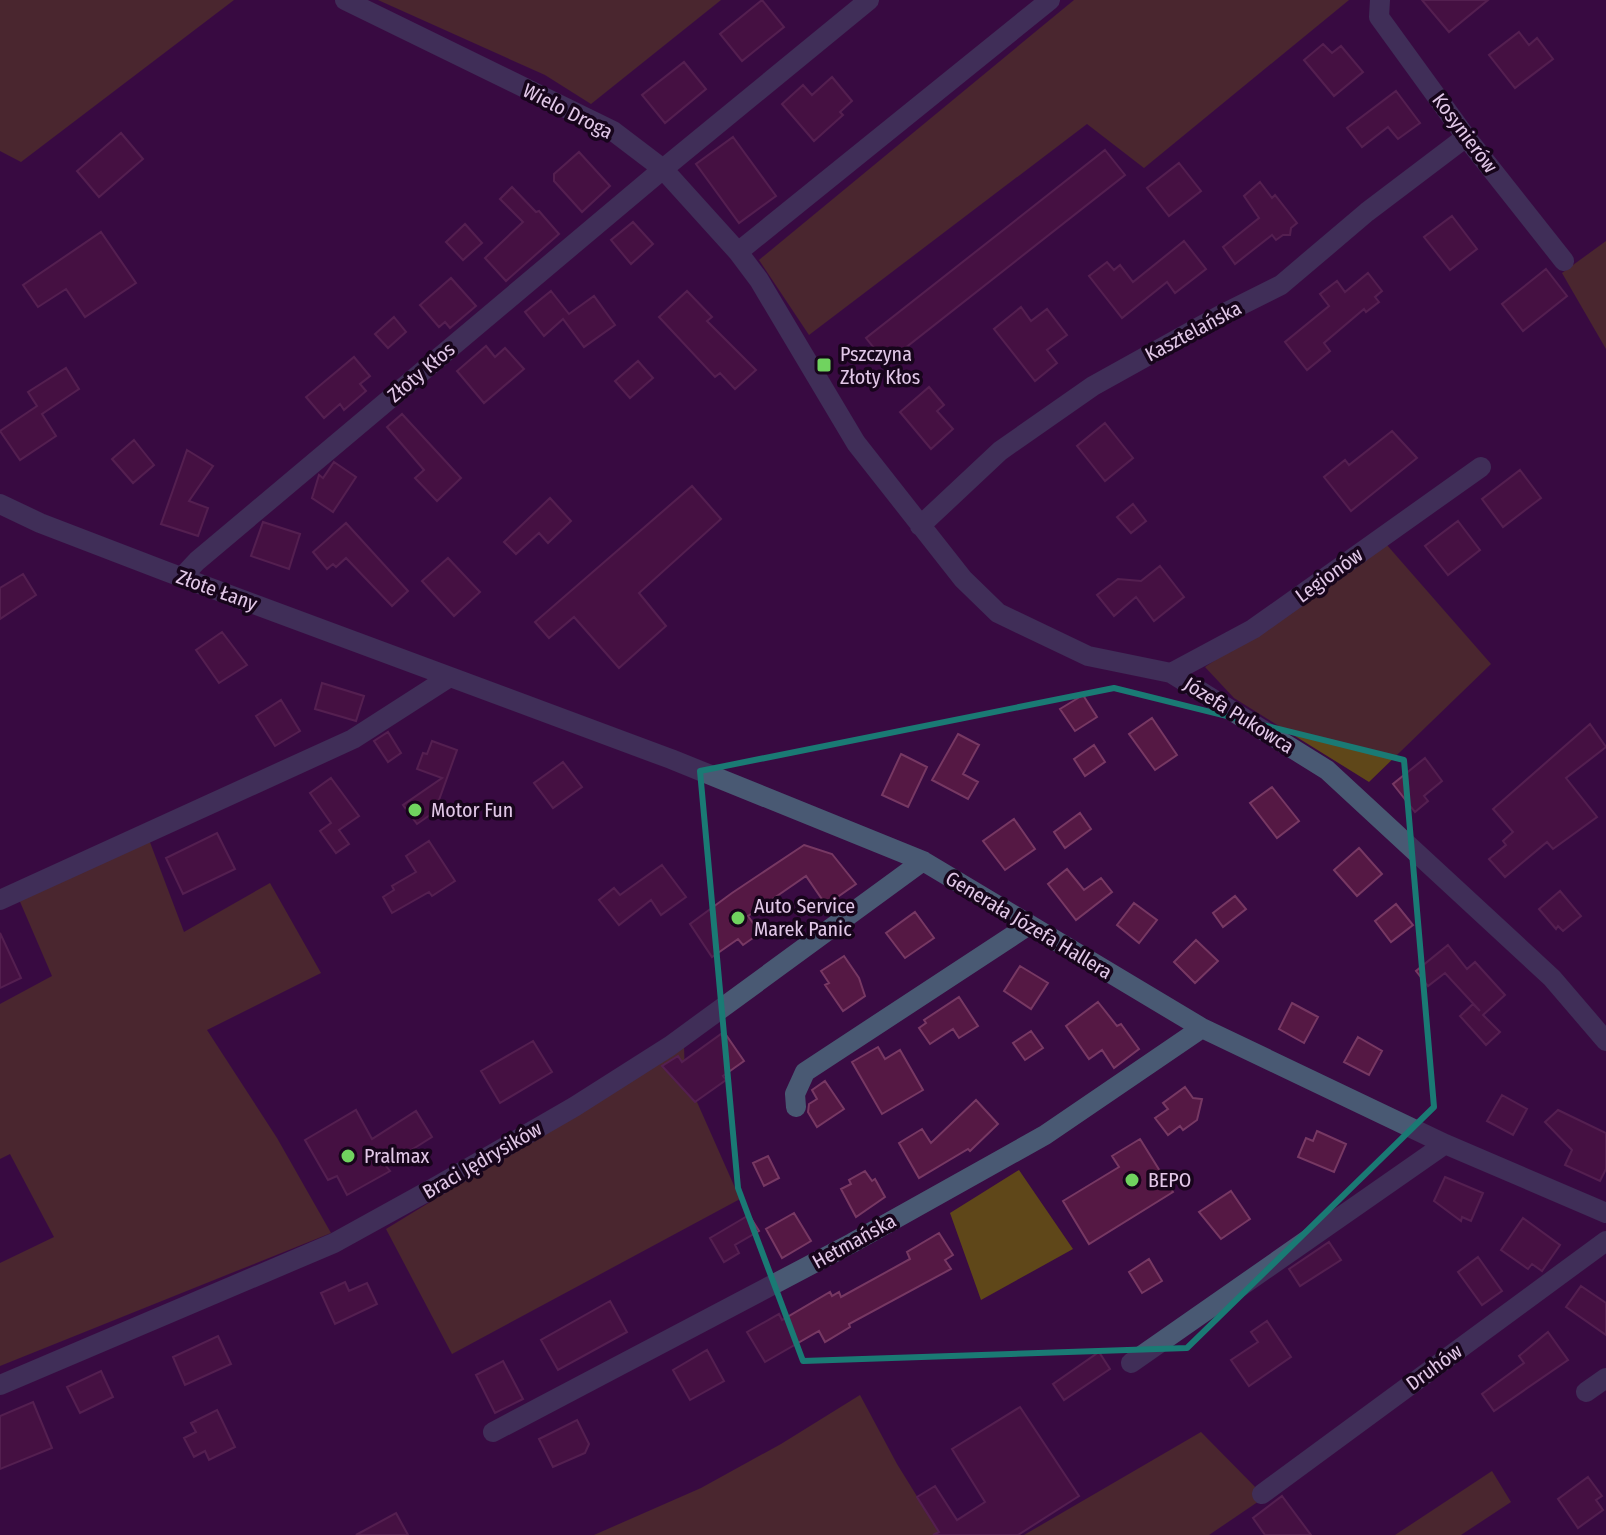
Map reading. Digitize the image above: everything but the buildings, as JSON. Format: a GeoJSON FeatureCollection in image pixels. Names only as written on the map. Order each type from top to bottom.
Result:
{"type":"FeatureCollection","features":[{"type":"Feature","properties":{"kind":"street","name":"Wielo Droga"},"geometry":{"type":"LineString","coordinates":[[345,0],[613,131],[663,169],[738,252],[759,280],[804,354]]}},
{"type":"Feature","properties":{"kind":"street","name":"Złoty Kłos"},"geometry":{"type":"LineString","coordinates":[[182,577],[197,561],[663,169],[869,0]]}},
{"type":"Feature","properties":{"kind":"street"},"geometry":{"type":"LineString","coordinates":[[738,252],[1050,0]]}},
{"type":"Feature","properties":{"kind":"street","name":"Kosynierów"},"geometry":{"type":"LineString","coordinates":[[1380,0],[1379,17],[1466,137],[1564,261]]}},
{"type":"Feature","properties":{"kind":"street","name":"Kasztelańska"},"geometry":{"type":"LineString","coordinates":[[920,526],[1012,443],[1093,386],[1281,285],[1367,212],[1466,137]]}},
{"type":"Feature","properties":{"kind":"street","name":"Józefa Pukowca"},"geometry":{"type":"LineString","coordinates":[[804,354],[856,443],[963,579],[998,613],[1088,656],[1171,673],[1327,770],[1552,978],[1606,1041]]}},
{"type":"Feature","properties":{"kind":"street","name":"Legionów"},"geometry":{"type":"LineString","coordinates":[[1171,673],[1253,629],[1481,467]]}},
{"type":"Feature","properties":{"kind":"street","name":"Złote Łany"},"geometry":{"type":"LineString","coordinates":[[0,504],[40,523],[442,675]]}},
{"type":"Feature","properties":{"kind":"street"},"geometry":{"type":"LineString","coordinates":[[0,900],[353,739],[442,675]]}},
{"type":"Feature","properties":{"kind":"street","name":"Generała Józefa Hallera"},"geometry":{"type":"LineString","coordinates":[[442,675],[671,759],[923,861],[1202,1028],[1445,1144],[1606,1213]]}},
{"type":"Feature","properties":{"kind":"street","name":"Braci Jędrysików"},"geometry":{"type":"LineString","coordinates":[[0,1385],[334,1243],[439,1185],[574,1107],[670,1046],[923,861]]}},
{"type":"Feature","properties":{"kind":"street"},"geometry":{"type":"LineString","coordinates":[[796,1107],[795,1094],[805,1072],[1029,925]]}},
{"type":"Feature","properties":{"kind":"street","name":"Hetmańska"},"geometry":{"type":"LineString","coordinates":[[493,1432],[839,1250],[1045,1135],[1202,1028]]}},
{"type":"Feature","properties":{"kind":"street"},"geometry":{"type":"LineString","coordinates":[[1131,1363],[1445,1144]]}},
{"type":"Feature","properties":{"kind":"street","name":"Druhów"},"geometry":{"type":"LineString","coordinates":[[1262,1494],[1606,1241]]}},
{"type":"Feature","properties":{"kind":"street"},"geometry":{"type":"LineString","coordinates":[[1586,1392],[1606,1378]]}},
{"type":"Feature","properties":{"kind":"highlighted area"},"geometry":{"type":"Polygon","coordinates":[[[1114,688],[1404,760],[1434,1107],[1187,1348],[803,1361],[738,1188],[700,771],[1114,688]]]}},
{"type":"Feature","properties":{"kind":"shaded area"},"geometry":{"type":"Polygon","coordinates":[[[0,0],[234,0],[21,162],[0,151],[0,0]]]}},
{"type":"Feature","properties":{"kind":"shaded area"},"geometry":{"type":"Polygon","coordinates":[[[378,0],[721,0],[591,104],[545,75],[378,0]]]}},
{"type":"Feature","properties":{"kind":"shaded area"},"geometry":{"type":"Polygon","coordinates":[[[1074,0],[1349,0],[1144,168],[1087,124],[809,335],[759,260],[1074,0]]]}},
{"type":"Feature","properties":{"kind":"shaded area"},"geometry":{"type":"Polygon","coordinates":[[[1606,241],[1606,349],[1562,273],[1606,241]]]}},
{"type":"Feature","properties":{"kind":"shaded area"},"geometry":{"type":"Polygon","coordinates":[[[1386,544],[1491,664],[1369,782],[1234,698],[1205,667],[1386,544]]]}},
{"type":"Feature","properties":{"kind":"shaded area"},"geometry":{"type":"Polygon","coordinates":[[[148,837],[184,932],[270,883],[321,973],[207,1030],[277,1138],[331,1233],[0,1366],[0,1263],[54,1237],[10,1154],[0,1159],[0,1004],[52,976],[18,897],[148,837]]]}},
{"type":"Feature","properties":{"kind":"shaded area"},"geometry":{"type":"Polygon","coordinates":[[[684,1047],[685,1075],[740,1199],[452,1354],[386,1229],[684,1047]]]}},
{"type":"Feature","properties":{"kind":"shaded area"},"geometry":{"type":"Polygon","coordinates":[[[1019,1170],[1073,1249],[981,1300],[950,1213],[1019,1170]]]}},
{"type":"Feature","properties":{"kind":"shaded area"},"geometry":{"type":"Polygon","coordinates":[[[860,1395],[897,1464],[941,1535],[594,1535],[701,1488],[781,1444],[860,1395]]]}},
{"type":"Feature","properties":{"kind":"shaded area"},"geometry":{"type":"Polygon","coordinates":[[[1201,1432],[1265,1497],[1209,1535],[1024,1535],[1201,1432]]]}},
{"type":"Feature","properties":{"kind":"shaded area"},"geometry":{"type":"Polygon","coordinates":[[[1492,1471],[1511,1502],[1461,1535],[1395,1535],[1492,1471]]]}},
{"type":"Feature","properties":{"kind":"place","name":"Pszczyna Złoty Kłos"},"geometry":{"type":"Point","coordinates":[824,365]}},
{"type":"Feature","properties":{"kind":"place","name":"Motor Fun"},"geometry":{"type":"Point","coordinates":[415,810]}},
{"type":"Feature","properties":{"kind":"place","name":"Auto Service Marek Panic"},"geometry":{"type":"Point","coordinates":[738,918]}},
{"type":"Feature","properties":{"kind":"place","name":"Pralmax"},"geometry":{"type":"Point","coordinates":[348,1156]}},
{"type":"Feature","properties":{"kind":"place","name":"BEPO"},"geometry":{"type":"Point","coordinates":[1132,1180]}}]}
